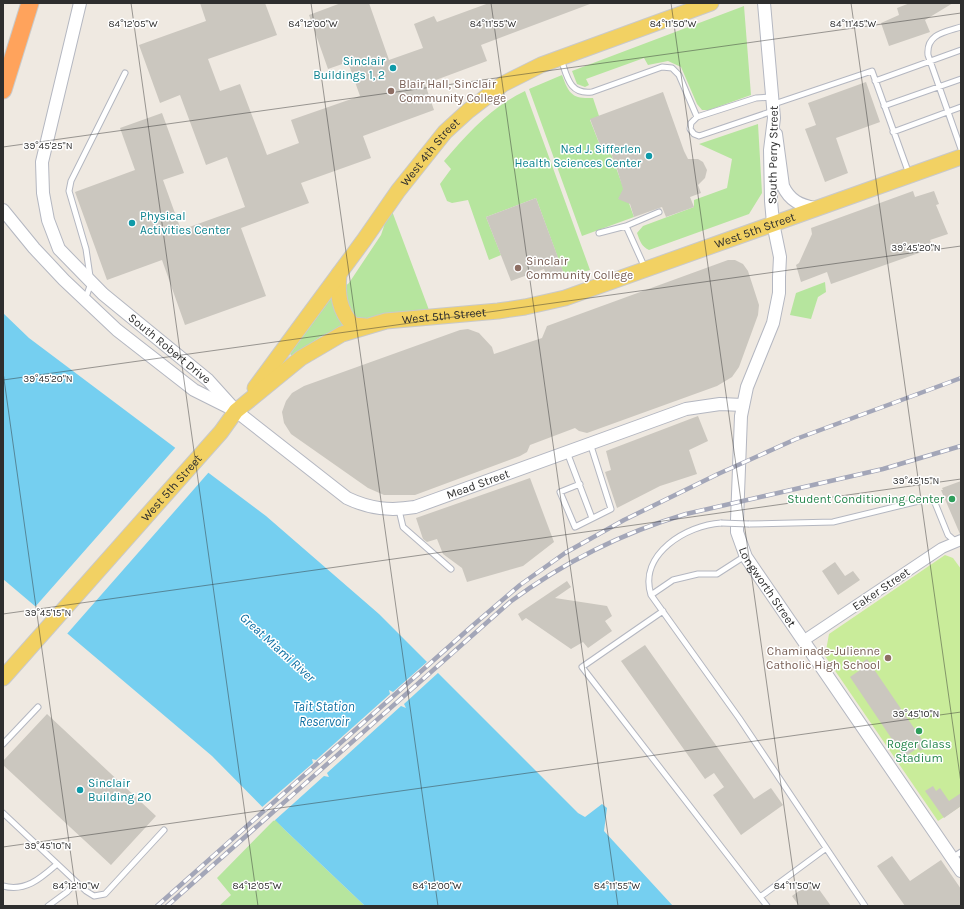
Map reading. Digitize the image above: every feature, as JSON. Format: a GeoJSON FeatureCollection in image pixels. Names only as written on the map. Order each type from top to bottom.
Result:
{"type":"FeatureCollection","features":[{"type":"Feature","properties":{"kind":"highway"},"geometry":{"type":"LineString","coordinates":[[3,90],[30,3]]}},
{"type":"Feature","properties":{"kind":"main road","name":"West 4th Street"},"geometry":{"type":"LineString","coordinates":[[236,411],[261,381],[398,191],[445,132],[496,89],[521,74],[560,58],[711,3]]}},
{"type":"Feature","properties":{"kind":"main road","name":"West 5th Street"},"geometry":{"type":"LineString","coordinates":[[3,678],[221,432],[236,411],[301,358],[342,334],[365,326],[406,319],[474,314],[525,307],[574,295],[961,157]]}},
{"type":"Feature","properties":{"kind":"main road"},"geometry":{"type":"LineString","coordinates":[[339,274],[339,301],[346,318],[353,325],[365,326]]}},
{"type":"Feature","properties":{"kind":"street","name":"South Robert Drive"},"geometry":{"type":"LineString","coordinates":[[80,3],[42,162],[43,193],[48,220],[59,249],[91,283],[208,380],[236,411]]}},
{"type":"Feature","properties":{"kind":"street","name":"South Perry Street"},"geometry":{"type":"LineString","coordinates":[[764,3],[774,125],[770,150],[773,223],[780,264],[779,293],[771,329]]}},
{"type":"Feature","properties":{"kind":"street"},"geometry":{"type":"LineString","coordinates":[[774,125],[785,191],[796,203],[816,208]]}},
{"type":"Feature","properties":{"kind":"street","name":"South Robert Drive"},"geometry":{"type":"LineString","coordinates":[[3,210],[34,248],[117,330],[194,390],[236,411]]}},
{"type":"Feature","properties":{"kind":"street","name":"Longworth Street"},"geometry":{"type":"LineString","coordinates":[[771,329],[751,375],[743,405],[738,464],[737,532],[745,556],[803,641],[957,856],[961,871]]}},
{"type":"Feature","properties":{"kind":"street","name":"Mead Street"},"geometry":{"type":"LineString","coordinates":[[236,411],[347,498],[373,508],[398,510],[415,507],[686,409],[720,404],[743,405]]}},
{"type":"Feature","properties":{"kind":"street","name":"Eaker Street"},"geometry":{"type":"LineString","coordinates":[[803,641],[942,548],[959,544]]}},
{"type":"Feature","properties":{"kind":"lane"},"geometry":{"type":"LineString","coordinates":[[961,27],[939,34],[930,40],[927,46],[930,61],[961,149]]}},
{"type":"Feature","properties":{"kind":"lane"},"geometry":{"type":"LineString","coordinates":[[875,81],[961,50]]}},
{"type":"Feature","properties":{"kind":"lane"},"geometry":{"type":"LineString","coordinates":[[560,58],[570,84],[576,90],[583,93],[592,92],[662,67],[672,68],[679,75],[697,117]]}},
{"type":"Feature","properties":{"kind":"lane"},"geometry":{"type":"LineString","coordinates":[[773,104],[756,98],[697,117],[691,123],[690,129],[694,134],[699,136],[773,104],[872,70],[909,175]]}},
{"type":"Feature","properties":{"kind":"lane"},"geometry":{"type":"LineString","coordinates":[[85,300],[91,283],[86,249],[69,191],[71,181],[125,73]]}},
{"type":"Feature","properties":{"kind":"lane"},"geometry":{"type":"LineString","coordinates":[[884,106],[961,79]]}},
{"type":"Feature","properties":{"kind":"lane"},"geometry":{"type":"LineString","coordinates":[[894,132],[961,107]]}},
{"type":"Feature","properties":{"kind":"lane"},"geometry":{"type":"LineString","coordinates":[[599,233],[626,226],[658,212]]}},
{"type":"Feature","properties":{"kind":"lane"},"geometry":{"type":"LineString","coordinates":[[626,226],[646,269]]}},
{"type":"Feature","properties":{"kind":"lane"},"geometry":{"type":"LineString","coordinates":[[580,484],[560,492],[574,527],[611,509],[590,443]]}},
{"type":"Feature","properties":{"kind":"lane"},"geometry":{"type":"LineString","coordinates":[[567,451],[592,518]]}},
{"type":"Feature","properties":{"kind":"lane"},"geometry":{"type":"LineString","coordinates":[[865,906],[825,849],[738,718],[651,595],[648,577],[652,565],[664,548],[698,526],[722,523],[748,524],[833,522],[923,500],[931,500],[935,503],[948,535],[959,544]]}},
{"type":"Feature","properties":{"kind":"lane"},"geometry":{"type":"LineString","coordinates":[[398,510],[403,527],[451,569]]}},
{"type":"Feature","properties":{"kind":"lane"},"geometry":{"type":"LineString","coordinates":[[651,595],[673,580],[698,574],[717,574],[745,556]]}},
{"type":"Feature","properties":{"kind":"lane"},"geometry":{"type":"LineString","coordinates":[[662,611],[582,667],[767,906]]}},
{"type":"Feature","properties":{"kind":"lane"},"geometry":{"type":"LineString","coordinates":[[3,744],[38,707]]}},
{"type":"Feature","properties":{"kind":"lane"},"geometry":{"type":"LineString","coordinates":[[3,813],[76,882],[94,896],[105,894],[164,830]]}},
{"type":"Feature","properties":{"kind":"lane"},"geometry":{"type":"LineString","coordinates":[[760,897],[825,849]]}},
{"type":"Feature","properties":{"kind":"lane"},"geometry":{"type":"LineString","coordinates":[[3,886],[22,888],[41,879],[57,864]]}},
{"type":"Feature","properties":{"kind":"lane"},"geometry":{"type":"LineString","coordinates":[[48,906],[68,892],[76,882]]}},
{"type":"Feature","properties":{"kind":"green space"},"geometry":{"type":"Polygon","coordinates":[[[744,6],[751,95],[709,110],[702,110],[697,104],[681,67],[668,61],[648,65],[644,58],[586,79],[589,85],[585,87],[577,84],[572,71],[744,6]]]}},
{"type":"Feature","properties":{"kind":"green space"},"geometry":{"type":"Polygon","coordinates":[[[562,75],[569,91],[572,94],[580,98],[593,98],[599,116],[590,120],[603,153],[610,151],[634,217],[582,236],[529,89],[562,75]]]}},
{"type":"Feature","properties":{"kind":"green space"},"geometry":{"type":"Polygon","coordinates":[[[525,91],[590,270],[565,277],[536,198],[486,217],[501,255],[489,260],[468,200],[452,203],[447,201],[440,184],[451,169],[444,161],[462,140],[501,105],[525,91]]]}},
{"type":"Feature","properties":{"kind":"green space"},"geometry":{"type":"Polygon","coordinates":[[[758,124],[762,193],[749,214],[649,250],[644,247],[637,233],[643,226],[694,207],[694,200],[727,188],[732,159],[699,144],[758,124]]]}},
{"type":"Feature","properties":{"kind":"green space"},"geometry":{"type":"Polygon","coordinates":[[[392,211],[429,310],[343,327],[323,335],[292,356],[290,354],[332,297],[349,283],[381,235],[386,220],[392,211]]]}},
{"type":"Feature","properties":{"kind":"green space"},"geometry":{"type":"Polygon","coordinates":[[[825,282],[826,292],[818,297],[811,319],[790,315],[796,293],[825,282]]]}},
{"type":"Feature","properties":{"kind":"green space","name":"Roger Glass Stadium"},"geometry":{"type":"Polygon","coordinates":[[[945,555],[953,558],[961,569],[961,806],[938,821],[825,656],[829,634],[945,555]]]}},
{"type":"Feature","properties":{"kind":"green space"},"geometry":{"type":"Polygon","coordinates":[[[275,819],[365,906],[219,906],[231,895],[217,878],[275,819]]]}},
{"type":"Feature","properties":{"kind":"water","name":"Tait Station Reservoir"},"geometry":{"type":"Polygon","coordinates":[[[3,313],[29,338],[266,516],[379,614],[578,813],[585,817],[602,804],[607,808],[604,831],[673,906],[365,906],[285,830],[212,756],[3,579],[3,313]]]}},
{"type":"Feature","properties":{"kind":"pier"},"geometry":{"type":"Polygon","coordinates":[[[176,447],[209,472],[66,635],[35,607],[176,447]]]}},
{"type":"Feature","properties":{"kind":"pier"},"geometry":{"type":"Polygon","coordinates":[[[428,661],[439,672],[404,704],[406,708],[401,706],[327,773],[329,777],[324,776],[274,821],[261,808],[313,763],[312,759],[316,760],[390,694],[389,690],[393,692],[428,661]]]}},
{"type":"Feature","properties":{"kind":"building"},"geometry":{"type":"Polygon","coordinates":[[[200,3],[265,3],[277,35],[208,59],[220,91],[240,84],[267,155],[299,143],[291,120],[360,96],[348,62],[328,69],[309,15],[341,3],[369,3],[389,60],[423,48],[414,24],[434,16],[437,22],[489,3],[590,4],[481,45],[487,61],[425,84],[434,110],[363,136],[371,158],[301,183],[309,203],[241,228],[266,296],[185,325],[162,260],[107,280],[75,192],[135,170],[120,128],[162,113],[184,173],[163,180],[181,230],[245,207],[227,157],[206,165],[180,95],[160,103],[139,45],[206,21],[200,3]]]}},
{"type":"Feature","properties":{"kind":"building"},"geometry":{"type":"Polygon","coordinates":[[[910,3],[953,3],[925,20],[930,32],[889,46],[881,23],[899,15],[897,8],[910,3]]]}},
{"type":"Feature","properties":{"kind":"building"},"geometry":{"type":"Polygon","coordinates":[[[866,82],[880,122],[836,138],[848,173],[825,182],[805,129],[816,125],[808,103],[866,82]]]}},
{"type":"Feature","properties":{"kind":"building","name":"Ned J. Sifferlen Health Sciences Center"},"geometry":{"type":"Polygon","coordinates":[[[663,92],[688,159],[698,159],[703,162],[707,170],[705,178],[698,185],[701,193],[690,197],[694,207],[666,217],[662,207],[634,217],[630,204],[618,199],[623,189],[617,169],[610,151],[603,153],[590,119],[663,92]]]}},
{"type":"Feature","properties":{"kind":"building"},"geometry":{"type":"Polygon","coordinates":[[[913,191],[915,197],[934,191],[939,204],[936,205],[948,234],[930,240],[933,248],[831,284],[827,272],[801,282],[796,265],[799,263],[812,234],[811,228],[913,191]]]}},
{"type":"Feature","properties":{"kind":"building"},"geometry":{"type":"Polygon","coordinates":[[[536,198],[563,271],[547,277],[544,269],[511,281],[486,217],[536,198]]]}},
{"type":"Feature","properties":{"kind":"building"},"geometry":{"type":"Polygon","coordinates":[[[728,260],[735,260],[743,264],[748,271],[759,305],[758,315],[739,367],[732,377],[717,386],[587,433],[579,431],[575,428],[530,445],[527,452],[520,456],[415,495],[384,495],[368,488],[291,434],[284,423],[282,412],[286,401],[292,393],[304,386],[460,330],[468,329],[479,333],[492,347],[494,354],[542,338],[547,326],[728,260]]]}},
{"type":"Feature","properties":{"kind":"building"},"geometry":{"type":"Polygon","coordinates":[[[698,416],[708,441],[689,450],[697,474],[660,486],[617,508],[605,472],[611,470],[606,451],[698,416]]]}},
{"type":"Feature","properties":{"kind":"building"},"geometry":{"type":"Polygon","coordinates":[[[530,478],[554,542],[523,566],[467,582],[462,568],[443,554],[437,539],[427,542],[423,539],[416,518],[530,478]]]}},
{"type":"Feature","properties":{"kind":"building","name":"Student Conditioning Center"},"geometry":{"type":"Polygon","coordinates":[[[961,481],[960,534],[941,490],[943,490],[942,488],[961,481]]]}},
{"type":"Feature","properties":{"kind":"building"},"geometry":{"type":"Polygon","coordinates":[[[835,562],[845,576],[853,571],[860,580],[838,595],[822,571],[835,562]]]}},
{"type":"Feature","properties":{"kind":"building"},"geometry":{"type":"Polygon","coordinates":[[[567,581],[571,587],[555,598],[607,606],[612,616],[605,621],[612,631],[588,648],[583,642],[571,649],[526,618],[522,621],[518,614],[567,581]]]}},
{"type":"Feature","properties":{"kind":"building"},"geometry":{"type":"Polygon","coordinates":[[[645,645],[754,799],[771,788],[783,805],[741,835],[713,795],[724,787],[714,773],[705,779],[621,661],[645,645]]]}},
{"type":"Feature","properties":{"kind":"building"},"geometry":{"type":"Polygon","coordinates":[[[867,659],[927,747],[920,751],[918,748],[904,757],[850,677],[863,668],[860,664],[867,659]]]}},
{"type":"Feature","properties":{"kind":"building","name":"Sinclair Building 20"},"geometry":{"type":"Polygon","coordinates":[[[47,714],[156,816],[111,865],[3,765],[3,761],[47,714]]]}},
{"type":"Feature","properties":{"kind":"building"},"geometry":{"type":"Polygon","coordinates":[[[933,786],[936,791],[940,788],[949,801],[961,793],[961,806],[944,818],[925,791],[933,786]]]}},
{"type":"Feature","properties":{"kind":"building"},"geometry":{"type":"Polygon","coordinates":[[[892,856],[910,881],[941,860],[961,889],[961,906],[905,906],[877,866],[892,856]]]}},
{"type":"Feature","properties":{"kind":"building"},"geometry":{"type":"Polygon","coordinates":[[[813,881],[831,906],[799,906],[792,896],[813,881]]]}},
{"type":"Feature","properties":{"kind":"railway"},"geometry":{"type":"LineString","coordinates":[[157,906],[471,627],[520,585],[565,553],[624,520],[718,474],[796,439],[961,378]]}},
{"type":"Feature","properties":{"kind":"railway"},"geometry":{"type":"LineString","coordinates":[[167,906],[510,602],[551,574],[594,550],[616,540],[639,530],[686,514],[883,469],[961,446]]}},
{"type":"Feature","properties":{"kind":"place","name":"Sinclair Buildings 1, 2"},"geometry":{"type":"Point","coordinates":[393,68]}},
{"type":"Feature","properties":{"kind":"place","name":"Blair Hall, Sinclair Community College"},"geometry":{"type":"Point","coordinates":[391,91]}},
{"type":"Feature","properties":{"kind":"place","name":"Ned J. Sifferlen Health Sciences Center"},"geometry":{"type":"Point","coordinates":[649,156]}},
{"type":"Feature","properties":{"kind":"place","name":"Physical Activities Center"},"geometry":{"type":"Point","coordinates":[132,223]}},
{"type":"Feature","properties":{"kind":"place","name":"Sinclair Community College"},"geometry":{"type":"Point","coordinates":[518,268]}},
{"type":"Feature","properties":{"kind":"place","name":"Student Conditioning Center"},"geometry":{"type":"Point","coordinates":[952,499]}},
{"type":"Feature","properties":{"kind":"place","name":"Chaminade-Julienne Catholic High School"},"geometry":{"type":"Point","coordinates":[888,658]}},
{"type":"Feature","properties":{"kind":"place","name":"Roger Glass Stadium"},"geometry":{"type":"Point","coordinates":[919,731]}},
{"type":"Feature","properties":{"kind":"place","name":"Sinclair Building 20"},"geometry":{"type":"Point","coordinates":[80,790]}},
{"type":"Feature","properties":{"kind":"water label","name":"Great Miami River"},"geometry":{"type":"Point","coordinates":[278,647]}}]}
